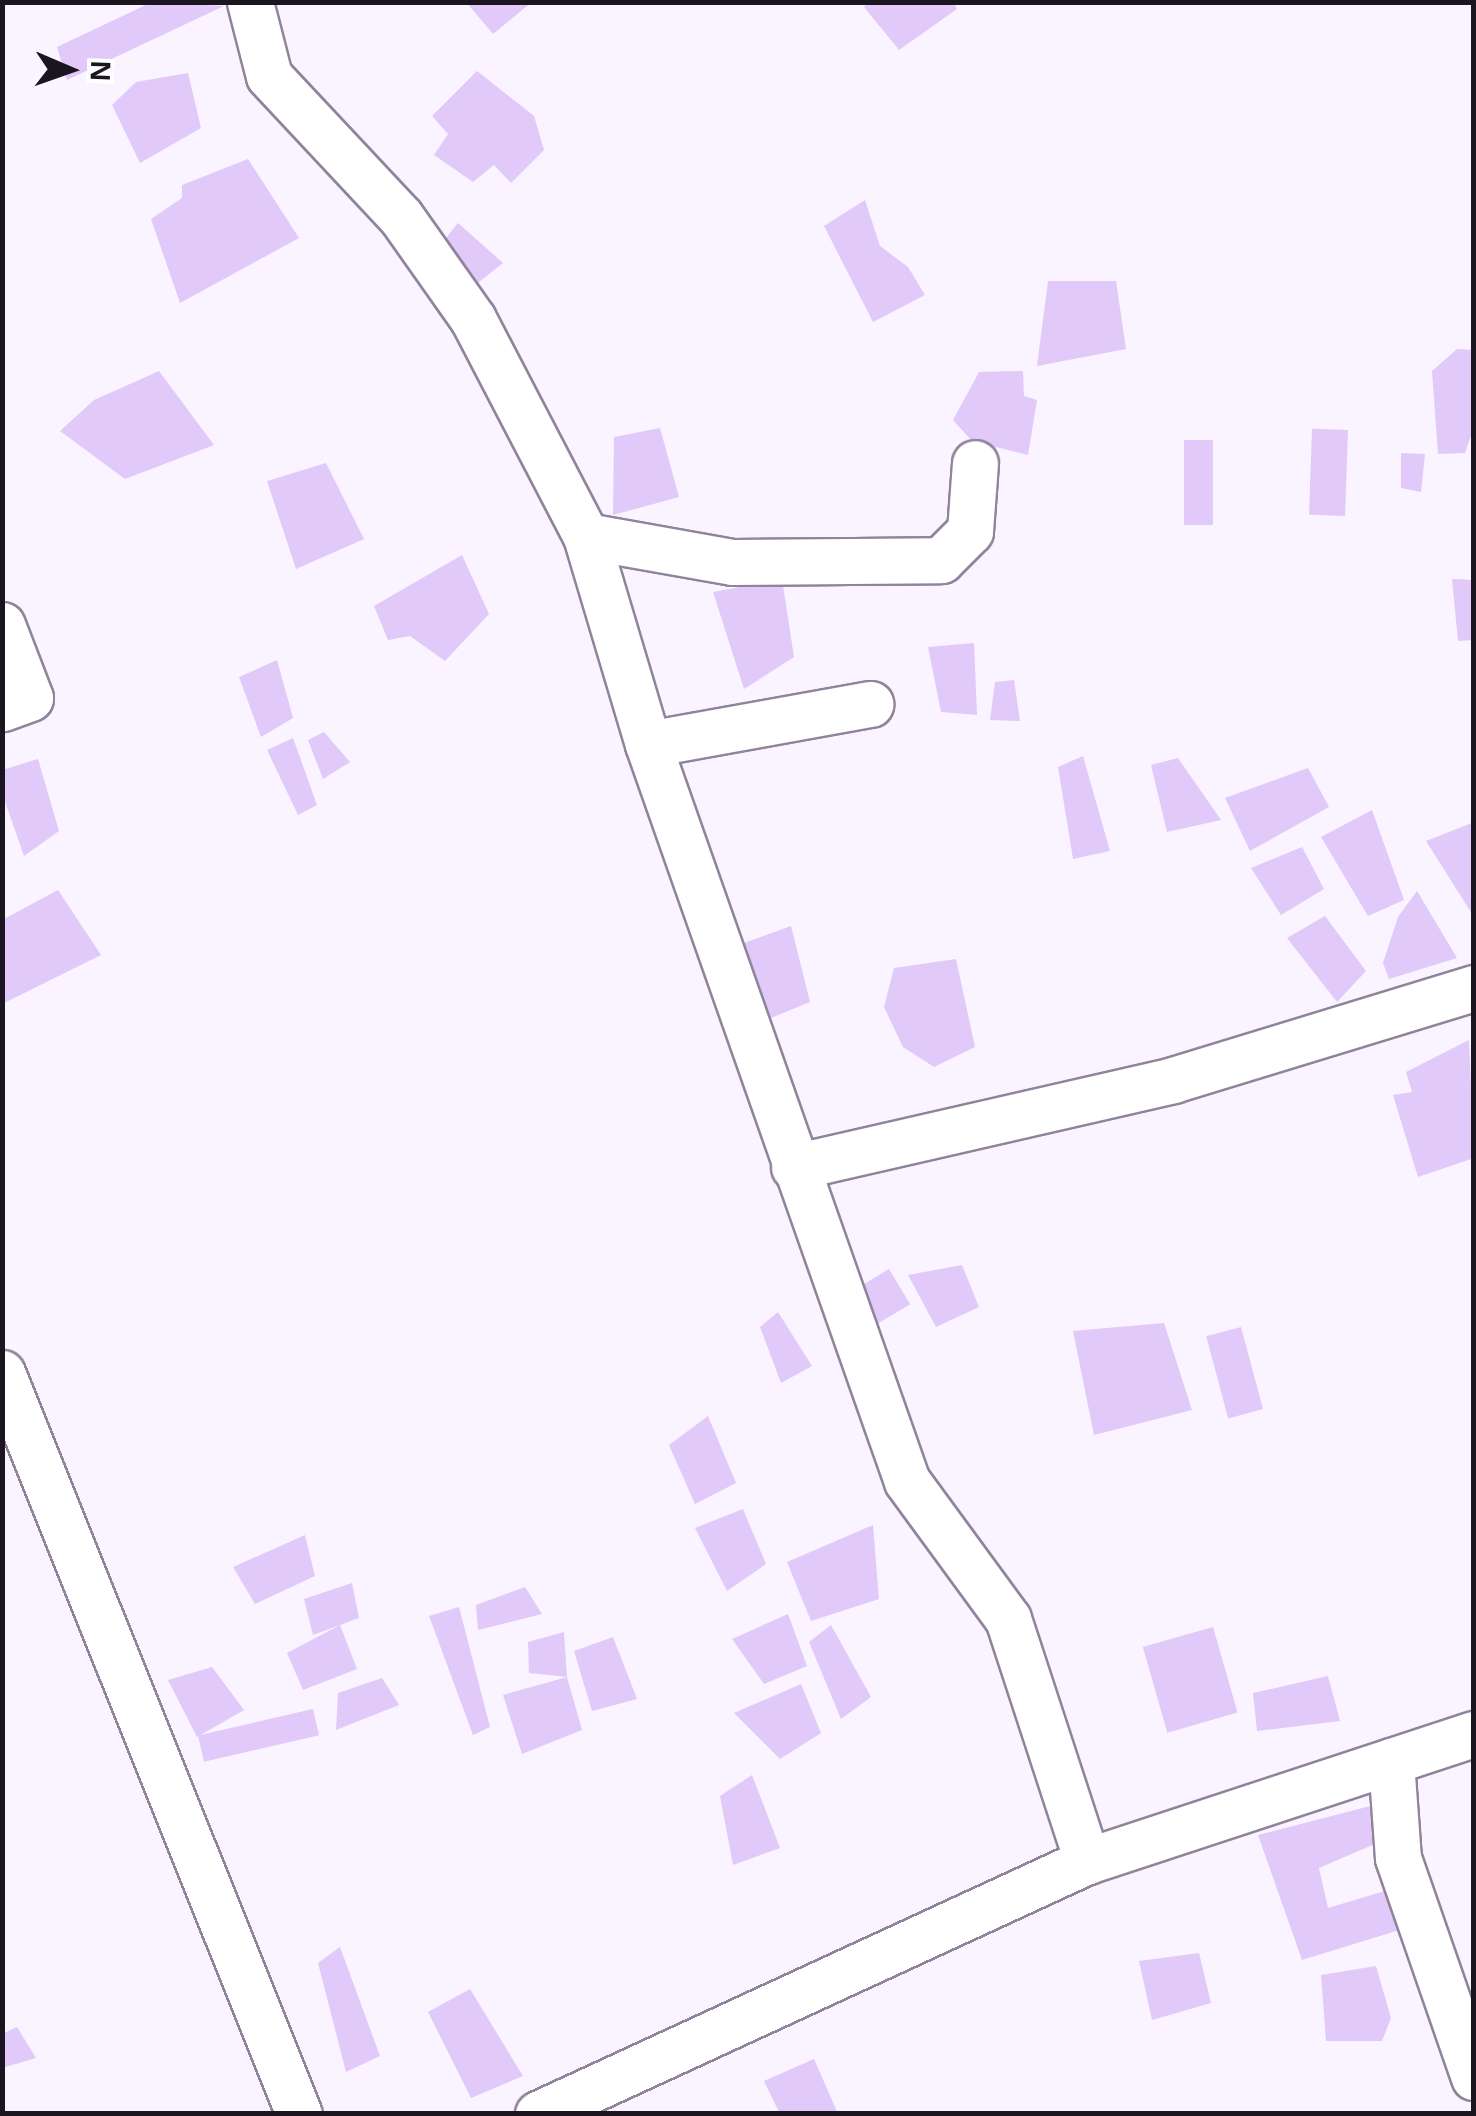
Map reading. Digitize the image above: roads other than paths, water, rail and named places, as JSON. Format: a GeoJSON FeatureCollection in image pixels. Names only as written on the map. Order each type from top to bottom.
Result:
{"type":"FeatureCollection","features":[{"type":"Feature","properties":{"kind":"street"},"geometry":{"type":"LineString","coordinates":[[250,2],[268,76],[401,217],[472,319],[586,536],[648,744],[906,1481],[1008,1619],[1087,1861]]}},
{"type":"Feature","properties":{"kind":"street"},"geometry":{"type":"LineString","coordinates":[[586,536],[732,562],[940,560],[970,532],[976,462]]}},
{"type":"Feature","properties":{"kind":"street"},"geometry":{"type":"LineString","coordinates":[[2,625],[30,698],[2,708]]}},
{"type":"Feature","properties":{"kind":"street"},"geometry":{"type":"LineString","coordinates":[[648,744],[870,704]]}},
{"type":"Feature","properties":{"kind":"street"},"geometry":{"type":"LineString","coordinates":[[794,1167],[1173,1080],[1474,988]]}},
{"type":"Feature","properties":{"kind":"street"},"geometry":{"type":"LineString","coordinates":[[2,1374],[299,2114]]}},
{"type":"Feature","properties":{"kind":"street"},"geometry":{"type":"LineString","coordinates":[[538,2114],[1087,1861],[1474,1734]]}},
{"type":"Feature","properties":{"kind":"street"},"geometry":{"type":"LineString","coordinates":[[1391,1762],[1398,1858],[1474,2077]]}}]}
